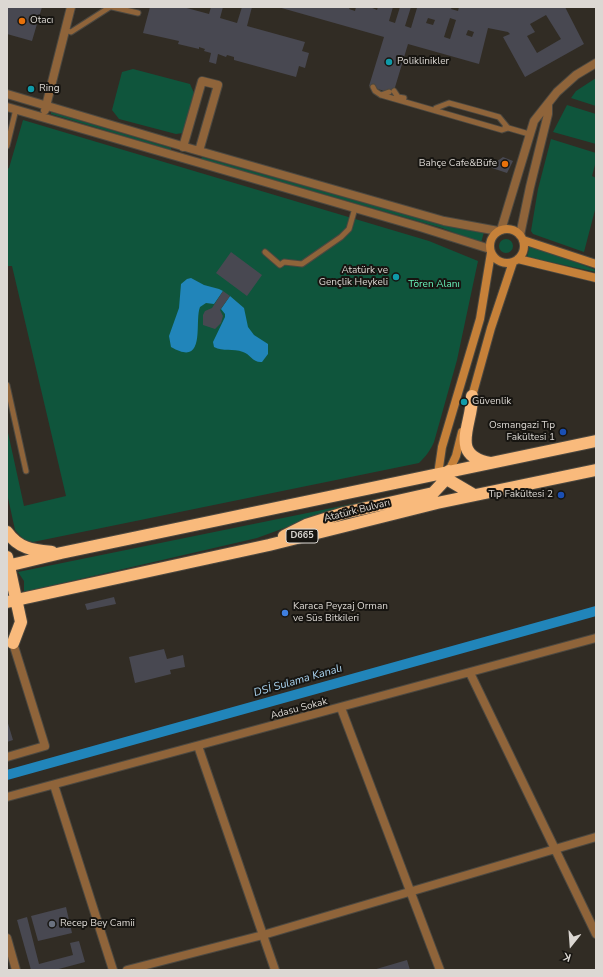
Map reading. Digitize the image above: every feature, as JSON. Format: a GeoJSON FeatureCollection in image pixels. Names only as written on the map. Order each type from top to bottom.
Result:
{"type":"FeatureCollection","features":[{"type":"Feature","properties":{"kind":"highway"},"geometry":{"type":"LineString","coordinates":[[472,396],[472,408],[464,442],[468,451],[473,456],[481,461],[491,463]]}},
{"type":"Feature","properties":{"kind":"highway","name":"Atatürk Bulvarı"},"geometry":{"type":"LineString","coordinates":[[8,563],[444,475],[491,463],[596,441]]}},
{"type":"Feature","properties":{"kind":"highway","name":"Atatürk Bulvarı"},"geometry":{"type":"LineString","coordinates":[[11,601],[269,544],[474,495],[596,470]]}},
{"type":"Feature","properties":{"kind":"highway"},"geometry":{"type":"LineString","coordinates":[[269,544],[306,524],[344,513],[433,493],[444,475],[474,495]]}},
{"type":"Feature","properties":{"kind":"highway"},"geometry":{"type":"LineString","coordinates":[[7,532],[11,538],[27,549],[61,553]]}},
{"type":"Feature","properties":{"kind":"highway"},"geometry":{"type":"LineString","coordinates":[[8,563],[11,601],[21,622],[9,640]]}},
{"type":"Feature","properties":{"kind":"street"},"geometry":{"type":"LineString","coordinates":[[43,116],[71,7]]}},
{"type":"Feature","properties":{"kind":"street"},"geometry":{"type":"LineString","coordinates":[[444,475],[442,448],[480,319],[492,237],[500,230],[529,134],[534,121],[568,81],[596,63]]}},
{"type":"Feature","properties":{"kind":"street"},"geometry":{"type":"LineString","coordinates":[[183,147],[202,81],[218,85],[196,150],[189,159]]}},
{"type":"Feature","properties":{"kind":"street"},"geometry":{"type":"LineString","coordinates":[[7,94],[183,147],[444,221],[500,230],[511,229],[521,238],[596,264]]}},
{"type":"Feature","properties":{"kind":"street"},"geometry":{"type":"LineString","coordinates":[[444,475],[456,456],[492,328],[516,260],[524,249],[521,238],[548,114],[548,104]]}},
{"type":"Feature","properties":{"kind":"street"},"geometry":{"type":"LineString","coordinates":[[7,107],[43,116],[355,208],[491,251],[500,262],[516,260],[596,278]]}},
{"type":"Feature","properties":{"kind":"street"},"geometry":{"type":"LineString","coordinates":[[529,134],[542,138]]}},
{"type":"Feature","properties":{"kind":"street","name":"Adasu Sokak"},"geometry":{"type":"LineString","coordinates":[[7,798],[596,638]]}},
{"type":"Feature","properties":{"kind":"street"},"geometry":{"type":"LineString","coordinates":[[7,756],[45,746],[9,640]]}},
{"type":"Feature","properties":{"kind":"street"},"geometry":{"type":"LineString","coordinates":[[470,673],[596,934]]}},
{"type":"Feature","properties":{"kind":"street"},"geometry":{"type":"LineString","coordinates":[[341,708],[440,970]]}},
{"type":"Feature","properties":{"kind":"street"},"geometry":{"type":"LineString","coordinates":[[198,746],[275,970]]}},
{"type":"Feature","properties":{"kind":"street"},"geometry":{"type":"LineString","coordinates":[[54,785],[113,970]]}},
{"type":"Feature","properties":{"kind":"street"},"geometry":{"type":"LineString","coordinates":[[127,970],[263,936],[410,891],[596,838]]}},
{"type":"Feature","properties":{"kind":"street"},"geometry":{"type":"LineString","coordinates":[[7,938],[16,970]]}},
{"type":"Feature","properties":{"kind":"lane"},"geometry":{"type":"LineString","coordinates":[[65,30],[71,32],[111,7],[138,12]]}},
{"type":"Feature","properties":{"kind":"lane"},"geometry":{"type":"LineString","coordinates":[[373,87],[375,92],[381,95],[502,130],[508,128]]}},
{"type":"Feature","properties":{"kind":"lane"},"geometry":{"type":"LineString","coordinates":[[381,95],[392,92],[398,97],[529,134]]}},
{"type":"Feature","properties":{"kind":"lane"},"geometry":{"type":"LineString","coordinates":[[436,108],[448,103],[464,107],[499,117],[508,128]]}},
{"type":"Feature","properties":{"kind":"lane"},"geometry":{"type":"LineString","coordinates":[[7,146],[16,109]]}},
{"type":"Feature","properties":{"kind":"lane"},"geometry":{"type":"LineString","coordinates":[[265,252],[280,265],[284,262],[302,264],[346,234],[351,224],[355,208]]}},
{"type":"Feature","properties":{"kind":"lane"},"geometry":{"type":"LineString","coordinates":[[7,385],[26,471]]}},
{"type":"Feature","properties":{"kind":"green space"},"geometry":{"type":"Polygon","coordinates":[[[133,69],[190,84],[194,93],[183,133],[176,134],[119,119],[112,110],[122,72],[133,69]]]}},
{"type":"Feature","properties":{"kind":"green space"},"geometry":{"type":"Polygon","coordinates":[[[596,78],[596,106],[571,98],[576,91],[596,78]]]}},
{"type":"Feature","properties":{"kind":"green space"},"geometry":{"type":"Polygon","coordinates":[[[567,105],[596,114],[596,144],[553,132],[567,105]]]}},
{"type":"Feature","properties":{"kind":"green space"},"geometry":{"type":"Polygon","coordinates":[[[51,112],[171,148],[171,150],[51,114],[51,112]]]}},
{"type":"Feature","properties":{"kind":"green space","name":"Tören Alanı"},"geometry":{"type":"Polygon","coordinates":[[[23,120],[429,241],[478,261],[457,360],[434,442],[426,456],[419,463],[33,542],[24,540],[15,530],[7,493],[7,428],[24,506],[66,496],[12,266],[7,266],[7,169],[9,168],[23,120]]]}},
{"type":"Feature","properties":{"kind":"green space"},"geometry":{"type":"Polygon","coordinates":[[[551,139],[596,153],[596,161],[592,176],[596,178],[596,206],[584,252],[533,234],[531,231],[538,189],[551,139]]]}},
{"type":"Feature","properties":{"kind":"green space"},"geometry":{"type":"Polygon","coordinates":[[[202,157],[442,225],[484,232],[481,243],[442,228],[201,159],[202,157]]]}},
{"type":"Feature","properties":{"kind":"green space"},"geometry":{"type":"Polygon","coordinates":[[[503,239],[509,239],[513,243],[513,249],[509,253],[503,253],[499,249],[499,243],[503,239]]]}},
{"type":"Feature","properties":{"kind":"green space"},"geometry":{"type":"Polygon","coordinates":[[[530,245],[596,270],[596,272],[527,257],[530,245]]]}},
{"type":"Feature","properties":{"kind":"green space"},"geometry":{"type":"Polygon","coordinates":[[[430,488],[309,519],[257,538],[24,592],[24,581],[18,572],[430,488]]]}},
{"type":"Feature","properties":{"kind":"water"},"geometry":{"type":"Polygon","coordinates":[[[191,278],[204,285],[223,291],[214,304],[206,303],[200,307],[197,340],[194,348],[190,352],[182,352],[171,347],[169,336],[179,308],[181,284],[187,279],[191,278]]]}},
{"type":"Feature","properties":{"kind":"water"},"geometry":{"type":"Polygon","coordinates":[[[230,296],[244,308],[248,327],[254,335],[268,344],[268,354],[262,362],[254,360],[243,352],[214,347],[213,342],[225,317],[225,314],[221,309],[230,296]]]}},
{"type":"Feature","properties":{"kind":"building","name":"Otacı"},"geometry":{"type":"Polygon","coordinates":[[[7,7],[42,7],[32,41],[7,34],[7,7]]]}},
{"type":"Feature","properties":{"kind":"building"},"geometry":{"type":"Polygon","coordinates":[[[150,7],[183,7],[209,14],[211,7],[223,7],[220,18],[237,23],[242,7],[252,7],[247,26],[305,42],[302,51],[309,53],[305,68],[299,66],[296,77],[234,60],[234,57],[227,55],[226,57],[218,54],[216,64],[209,62],[211,53],[204,51],[205,49],[178,44],[179,41],[143,33],[150,7]]]}},
{"type":"Feature","properties":{"kind":"building"},"geometry":{"type":"Polygon","coordinates":[[[278,7],[350,7],[349,9],[355,11],[356,7],[370,7],[377,10],[378,7],[393,7],[389,21],[395,23],[400,7],[411,7],[405,26],[411,28],[417,8],[414,7],[452,7],[451,9],[458,11],[459,7],[565,7],[584,44],[525,77],[503,37],[510,34],[508,32],[488,28],[479,64],[408,44],[393,94],[369,86],[384,37],[278,7]],[[546,15],[530,24],[535,32],[527,36],[537,53],[561,39],[546,15]],[[428,18],[426,23],[433,25],[435,20],[428,18]],[[450,18],[444,37],[450,39],[456,20],[450,18]],[[468,30],[466,35],[472,37],[474,32],[468,30]]]}},
{"type":"Feature","properties":{"kind":"building","name":"Ring"},"geometry":{"type":"Polygon","coordinates":[[[28,86],[35,88],[34,92],[27,90],[28,86]]]}},
{"type":"Feature","properties":{"kind":"building"},"geometry":{"type":"Polygon","coordinates":[[[503,157],[513,161],[507,173],[489,167],[503,157]]]}},
{"type":"Feature","properties":{"kind":"building"},"geometry":{"type":"Polygon","coordinates":[[[231,252],[262,275],[247,296],[216,273],[231,252]]]}},
{"type":"Feature","properties":{"kind":"building"},"geometry":{"type":"Polygon","coordinates":[[[223,291],[230,296],[220,310],[223,316],[221,323],[215,329],[203,325],[203,315],[205,311],[212,308],[223,291]]]}},
{"type":"Feature","properties":{"kind":"building","name":"Güvenlik"},"geometry":{"type":"Polygon","coordinates":[[[461,398],[468,400],[466,405],[460,403],[461,398]]]}},
{"type":"Feature","properties":{"kind":"building"},"geometry":{"type":"Polygon","coordinates":[[[114,597],[116,604],[87,610],[85,604],[114,597]]]}},
{"type":"Feature","properties":{"kind":"building"},"geometry":{"type":"Polygon","coordinates":[[[164,649],[167,659],[183,655],[185,667],[170,670],[171,674],[135,683],[129,657],[164,649]]]}},
{"type":"Feature","properties":{"kind":"building"},"geometry":{"type":"Polygon","coordinates":[[[7,720],[13,740],[7,742],[7,720]]]}},
{"type":"Feature","properties":{"kind":"building","name":"Recep Bey Camii"},"geometry":{"type":"Polygon","coordinates":[[[66,907],[72,933],[38,941],[31,916],[66,907]]]}},
{"type":"Feature","properties":{"kind":"building"},"geometry":{"type":"Polygon","coordinates":[[[27,917],[39,964],[73,955],[70,943],[79,941],[85,962],[55,970],[31,970],[17,920],[27,917]]]}},
{"type":"Feature","properties":{"kind":"building"},"geometry":{"type":"Polygon","coordinates":[[[407,960],[410,970],[373,970],[407,960]]]}},
{"type":"Feature","properties":{"kind":"waterway","name":"DSİ Sulama Kanalı"},"geometry":{"type":"LineString","coordinates":[[7,775],[596,611]]}},
{"type":"Feature","properties":{"kind":"place","name":"Otacı"},"geometry":{"type":"Point","coordinates":[22,21]}},
{"type":"Feature","properties":{"kind":"place","name":"Poliklinikler"},"geometry":{"type":"Point","coordinates":[389,62]}},
{"type":"Feature","properties":{"kind":"place","name":"Ring"},"geometry":{"type":"Point","coordinates":[31,89]}},
{"type":"Feature","properties":{"kind":"place","name":"Bahçe Cafe&Büfe"},"geometry":{"type":"Point","coordinates":[505,164]}},
{"type":"Feature","properties":{"kind":"place","name":"Atatürk ve Gençlik Heykeli"},"geometry":{"type":"Point","coordinates":[396,277]}},
{"type":"Feature","properties":{"kind":"place","name":"Güvenlik"},"geometry":{"type":"Point","coordinates":[464,402]}},
{"type":"Feature","properties":{"kind":"place","name":"Osmangazi Tıp Fakültesi 1"},"geometry":{"type":"Point","coordinates":[563,432]}},
{"type":"Feature","properties":{"kind":"place","name":"Tıp Fakültesi 2"},"geometry":{"type":"Point","coordinates":[561,495]}},
{"type":"Feature","properties":{"kind":"place","name":"Karaca Peyzaj Orman ve Süs Bitkileri"},"geometry":{"type":"Point","coordinates":[285,613]}},
{"type":"Feature","properties":{"kind":"place","name":"Recep Bey Camii"},"geometry":{"type":"Point","coordinates":[52,924]}}]}
